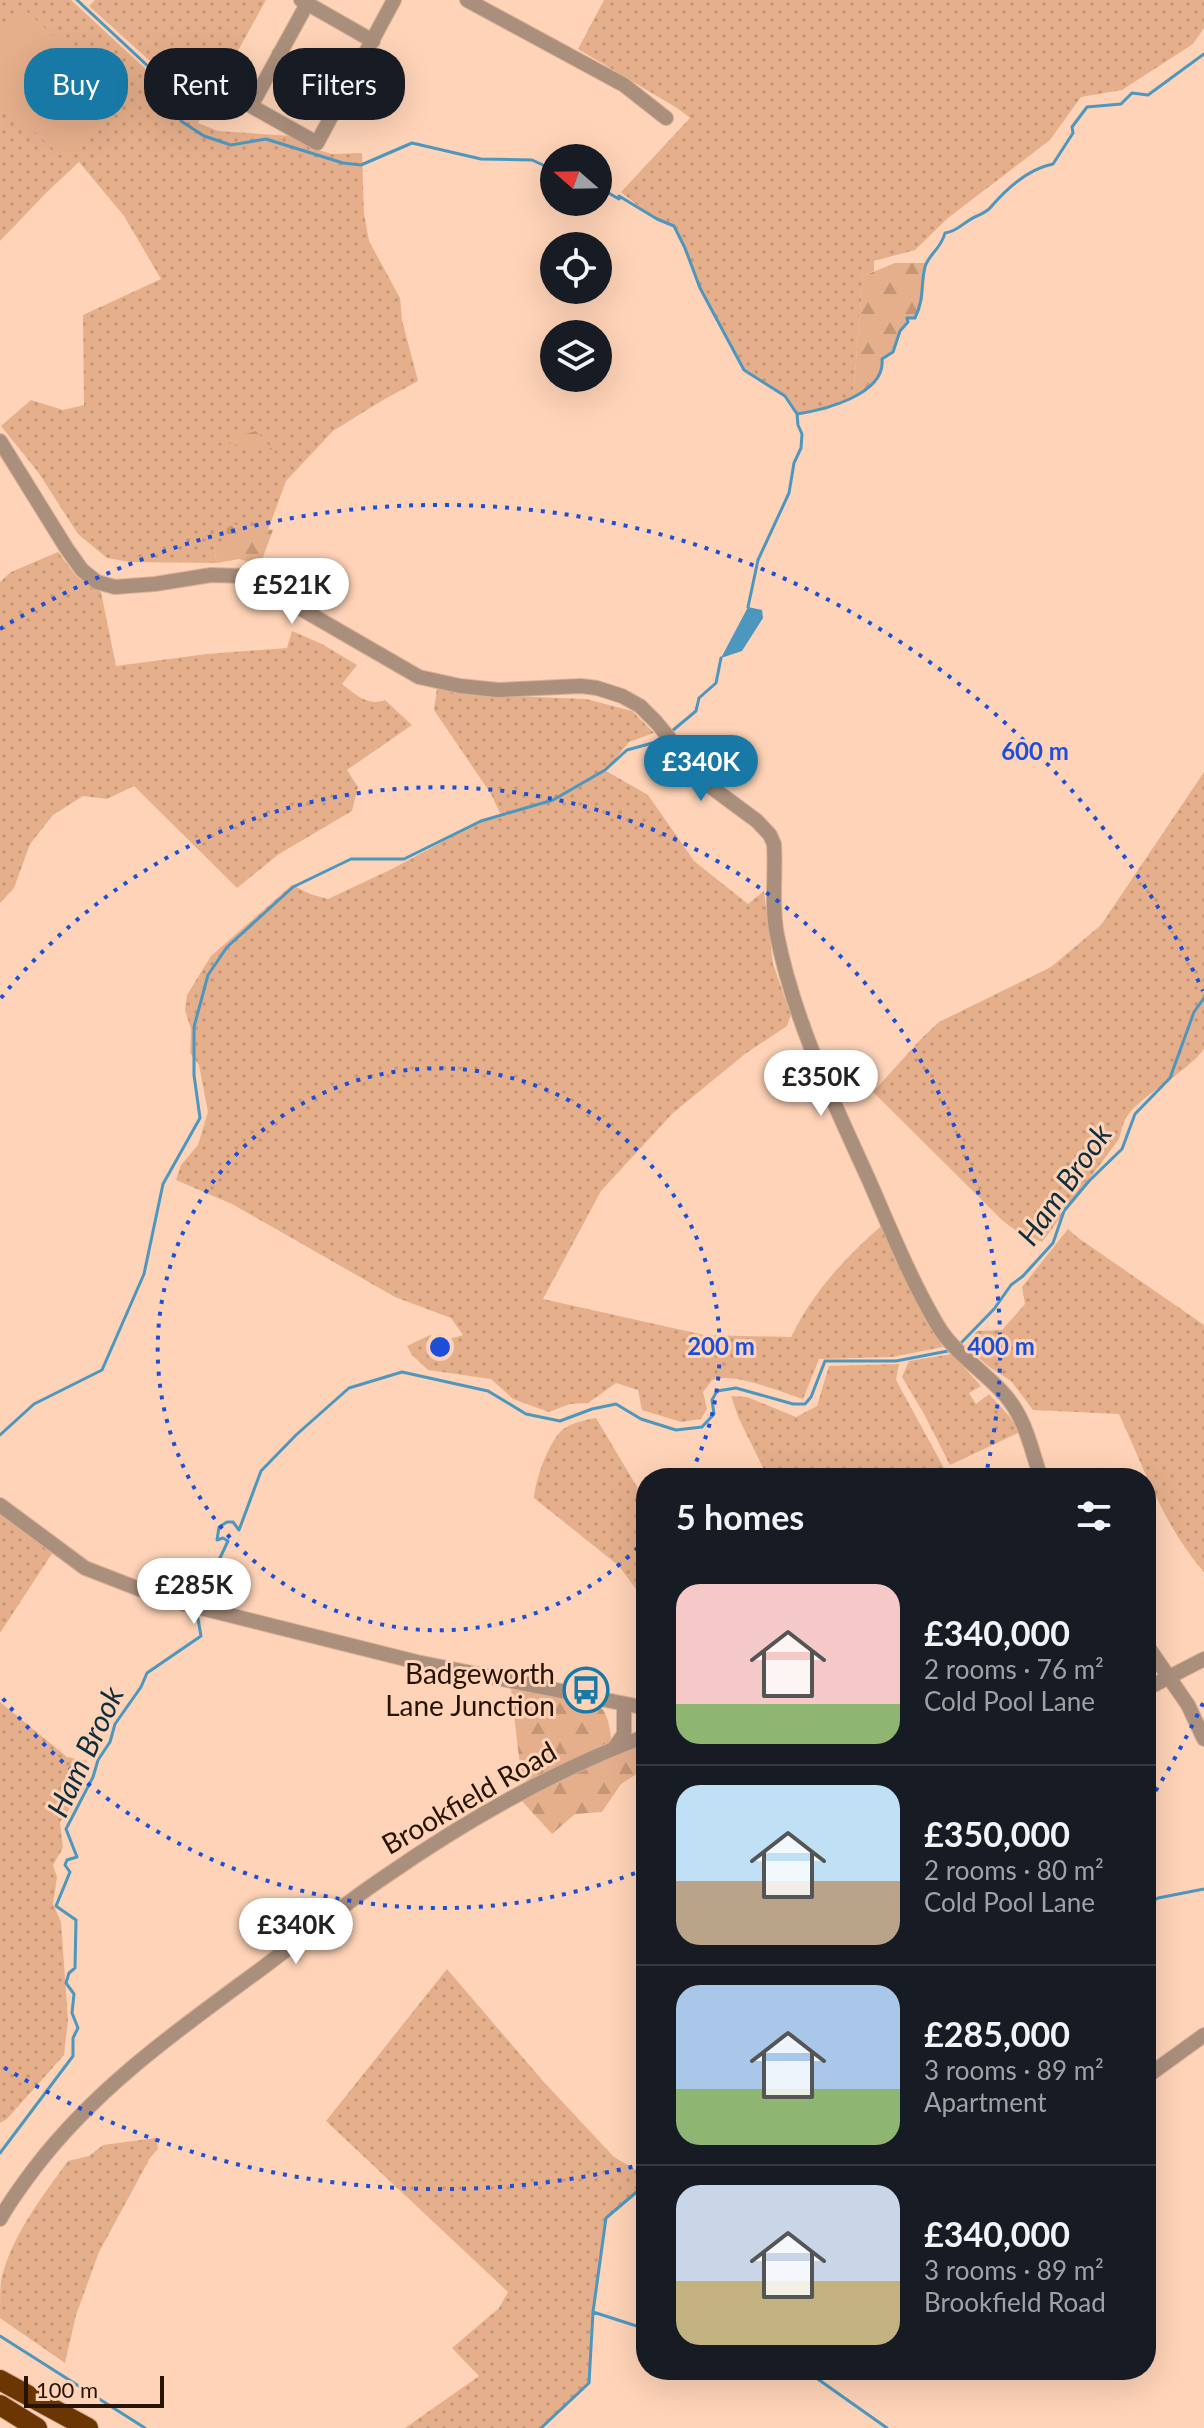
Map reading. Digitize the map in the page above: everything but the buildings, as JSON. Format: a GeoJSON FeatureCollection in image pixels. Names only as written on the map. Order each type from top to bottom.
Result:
{"type":"FeatureCollection","features":[{"type":"Feature","properties":{"kind":"highway"},"geometry":{"type":"LineString","coordinates":[[0,2380],[88,2428]]}},
{"type":"Feature","properties":{"kind":"highway"},"geometry":{"type":"LineString","coordinates":[[0,2405],[37,2428]]}},
{"type":"Feature","properties":{"kind":"street"},"geometry":{"type":"LineString","coordinates":[[369,48],[394,0]]}},
{"type":"Feature","properties":{"kind":"street"},"geometry":{"type":"LineString","coordinates":[[467,0],[624,85],[666,118]]}},
{"type":"Feature","properties":{"kind":"street"},"geometry":{"type":"LineString","coordinates":[[282,48],[304,2],[373,41]]}},
{"type":"Feature","properties":{"kind":"street"},"geometry":{"type":"LineString","coordinates":[[273,65],[251,106],[273,118]]}},
{"type":"Feature","properties":{"kind":"street"},"geometry":{"type":"LineString","coordinates":[[276,120],[317,143],[330,120]]}},
{"type":"Feature","properties":{"kind":"street"},"geometry":{"type":"LineString","coordinates":[[0,441],[74,559],[97,582],[115,587],[211,575],[245,576],[269,587],[419,677],[498,690],[581,686],[622,696],[640,706],[656,722],[707,784],[757,821],[774,844],[776,931],[790,987],[804,1032],[853,1145],[915,1284],[933,1316],[957,1350],[1013,1405],[1038,1468]]}},
{"type":"Feature","properties":{"kind":"street"},"geometry":{"type":"LineString","coordinates":[[0,1505],[85,1568],[165,1599],[417,1662],[636,1706]]}},
{"type":"Feature","properties":{"kind":"street"},"geometry":{"type":"LineString","coordinates":[[1156,1658],[1188,1705],[1204,1739]]}},
{"type":"Feature","properties":{"kind":"street"},"geometry":{"type":"LineString","coordinates":[[1156,1684],[1204,1659]]}},
{"type":"Feature","properties":{"kind":"street"},"geometry":{"type":"LineString","coordinates":[[615,1747],[624,1734],[624,1704]]}},
{"type":"Feature","properties":{"kind":"street","name":"Brookfield Road"},"geometry":{"type":"LineString","coordinates":[[0,2219],[58,2138],[91,2102],[211,2006],[383,1877],[455,1831],[499,1804],[636,1740]]}},
{"type":"Feature","properties":{"kind":"street"},"geometry":{"type":"LineString","coordinates":[[1156,2070],[1204,2035]]}},
{"type":"Feature","properties":{"kind":"green space"},"geometry":{"type":"Polygon","coordinates":[[[0,0],[71,0],[123,48],[24,48],[24,120],[128,120],[128,53],[144,67],[144,120],[200,120],[198,123],[218,131],[291,136],[332,154],[362,153],[364,213],[369,241],[400,298],[402,320],[418,381],[333,431],[286,481],[268,530],[232,525],[227,543],[213,543],[217,563],[130,562],[107,558],[78,534],[38,472],[1,426],[31,400],[63,410],[84,405],[83,315],[161,279],[124,216],[79,162],[0,241],[0,0]]]}},
{"type":"Feature","properties":{"kind":"green space"},"geometry":{"type":"Polygon","coordinates":[[[95,0],[266,0],[239,48],[144,48],[144,56],[89,6],[95,0]]]}},
{"type":"Feature","properties":{"kind":"green space"},"geometry":{"type":"Polygon","coordinates":[[[604,0],[1204,0],[1204,28],[1193,44],[1122,90],[1081,97],[1050,140],[948,218],[915,250],[874,261],[874,271],[863,276],[853,397],[826,410],[797,414],[785,396],[744,370],[700,288],[674,226],[647,213],[621,192],[690,118],[578,49],[604,0]]]}},
{"type":"Feature","properties":{"kind":"green space"},"geometry":{"type":"Polygon","coordinates":[[[25,10],[67,48],[24,48],[24,120],[105,120],[67,161],[0,101],[0,37],[25,10]]]}},
{"type":"Feature","properties":{"kind":"green space"},"geometry":{"type":"Polygon","coordinates":[[[895,263],[926,263],[923,298],[915,318],[907,318],[908,322],[900,331],[893,352],[882,359],[877,377],[869,387],[853,397],[863,276],[895,263]]]}},
{"type":"Feature","properties":{"kind":"green space"},"geometry":{"type":"Polygon","coordinates":[[[256,431],[273,450],[216,442],[256,431]]]}},
{"type":"Feature","properties":{"kind":"green space"},"geometry":{"type":"Polygon","coordinates":[[[232,525],[273,530],[260,565],[239,559],[217,563],[213,543],[227,542],[227,528],[232,525]]]}},
{"type":"Feature","properties":{"kind":"green space"},"geometry":{"type":"Polygon","coordinates":[[[58,552],[76,576],[101,592],[116,666],[207,654],[287,648],[292,631],[357,665],[342,684],[367,701],[385,700],[412,725],[347,770],[358,787],[352,811],[279,854],[237,888],[134,786],[107,799],[83,796],[53,815],[30,844],[14,888],[0,903],[0,582],[11,572],[58,552]]]}},
{"type":"Feature","properties":{"kind":"green space"},"geometry":{"type":"Polygon","coordinates":[[[437,688],[480,695],[586,699],[632,711],[654,733],[629,742],[606,771],[648,795],[694,861],[748,904],[764,891],[773,964],[791,1015],[787,1026],[745,1054],[673,1113],[601,1191],[543,1299],[704,1335],[791,1337],[830,1277],[881,1226],[943,1347],[892,1357],[819,1359],[803,1399],[757,1384],[719,1378],[711,1381],[703,1392],[707,1409],[701,1419],[681,1422],[642,1410],[638,1390],[616,1383],[588,1403],[570,1404],[549,1412],[513,1399],[491,1379],[428,1370],[407,1346],[430,1335],[443,1341],[463,1335],[451,1318],[395,1297],[232,1204],[176,1180],[181,1165],[198,1145],[208,1112],[199,1065],[190,1053],[191,1029],[185,1010],[187,995],[211,956],[292,885],[328,899],[481,821],[501,815],[491,794],[434,710],[437,688]]]}},
{"type":"Feature","properties":{"kind":"green space"},"geometry":{"type":"Polygon","coordinates":[[[1204,772],[1204,1049],[1131,1112],[1119,1139],[1042,1242],[1003,1221],[873,1092],[939,1022],[1051,967],[1101,925],[1204,772]]]}},
{"type":"Feature","properties":{"kind":"green space"},"geometry":{"type":"Polygon","coordinates":[[[1068,1229],[1204,1325],[1204,1572],[1177,1536],[1156,1496],[1156,1468],[1143,1468],[1119,1414],[1033,1410],[1011,1381],[965,1346],[977,1331],[1002,1330],[1025,1304],[1022,1287],[1068,1229]]]}},
{"type":"Feature","properties":{"kind":"green space"},"geometry":{"type":"Polygon","coordinates":[[[952,1354],[981,1386],[969,1393],[976,1404],[989,1394],[1020,1432],[950,1465],[902,1377],[909,1361],[952,1354]]]}},
{"type":"Feature","properties":{"kind":"green space"},"geometry":{"type":"Polygon","coordinates":[[[899,1364],[896,1380],[944,1468],[763,1468],[731,1396],[747,1397],[796,1417],[817,1406],[829,1366],[899,1364]]]}},
{"type":"Feature","properties":{"kind":"green space"},"geometry":{"type":"Polygon","coordinates":[[[596,1418],[636,1485],[636,1589],[619,1566],[534,1498],[544,1460],[554,1440],[565,1428],[596,1418]]]}},
{"type":"Feature","properties":{"kind":"green space"},"geometry":{"type":"Polygon","coordinates":[[[0,1512],[53,1552],[0,1633],[0,1512]]]}},
{"type":"Feature","properties":{"kind":"green space"},"geometry":{"type":"Polygon","coordinates":[[[511,1689],[574,1698],[597,1705],[607,1719],[613,1752],[636,1746],[636,1774],[621,1784],[602,1812],[575,1814],[552,1834],[520,1799],[532,1792],[520,1766],[511,1689]]]}},
{"type":"Feature","properties":{"kind":"green space"},"geometry":{"type":"Polygon","coordinates":[[[0,1702],[67,1757],[87,1761],[84,1788],[60,1822],[63,1848],[53,1865],[57,1877],[53,1904],[61,1922],[68,2020],[64,2055],[0,2123],[0,1702]]]}},
{"type":"Feature","properties":{"kind":"green space"},"geometry":{"type":"Polygon","coordinates":[[[447,1969],[542,2080],[614,2157],[636,2170],[636,2192],[606,2218],[593,2312],[589,2383],[541,2428],[405,2428],[479,2376],[452,2348],[499,2308],[508,2292],[326,2121],[447,1969]]]}},
{"type":"Feature","properties":{"kind":"green space"},"geometry":{"type":"Polygon","coordinates":[[[156,2138],[158,2149],[150,2158],[99,2252],[76,2315],[65,2363],[0,2318],[1,2281],[12,2248],[28,2218],[68,2161],[89,2156],[103,2145],[156,2138]]]}},
{"type":"Feature","properties":{"kind":"water"},"geometry":{"type":"Polygon","coordinates":[[[748,607],[762,610],[763,618],[742,651],[721,658],[748,607]]]}},
{"type":"Feature","properties":{"kind":"waterway"},"geometry":{"type":"LineString","coordinates":[[77,0],[165,82],[181,121],[204,136],[231,145],[266,139],[343,163],[361,165],[412,143],[481,159],[532,160],[540,164]]}},
{"type":"Feature","properties":{"kind":"waterway"},"geometry":{"type":"LineString","coordinates":[[797,414],[851,398],[874,382],[881,372],[882,359],[893,352],[900,331],[908,322],[907,318],[915,318],[925,267],[945,233],[988,210],[1026,175],[1053,164],[1073,133],[1072,127],[1087,107],[1121,104],[1132,93],[1148,95],[1204,54]]}},
{"type":"Feature","properties":{"kind":"waterway"},"geometry":{"type":"LineString","coordinates":[[612,195],[674,226],[700,288],[744,370],[785,396],[797,414],[802,434],[801,448],[794,463],[789,493],[758,560],[748,607]]}},
{"type":"Feature","properties":{"kind":"waterway"},"geometry":{"type":"LineString","coordinates":[[672,731],[696,711],[699,698],[716,683],[721,658]]}},
{"type":"Feature","properties":{"kind":"waterway"},"geometry":{"type":"LineString","coordinates":[[0,1435],[34,1404],[102,1370],[144,1274],[163,1184],[200,1118],[194,1075],[194,1027],[208,975],[227,947],[293,887],[351,859],[404,859],[481,821],[553,800],[605,770],[627,750],[656,742],[662,737]]}},
{"type":"Feature","properties":{"kind":"waterway","name":"Ham Brook"},"geometry":{"type":"LineString","coordinates":[[962,1342],[994,1309],[1011,1285],[1053,1243],[1064,1211],[1122,1149],[1135,1114],[1170,1078],[1194,1012],[1204,998]]}},
{"type":"Feature","properties":{"kind":"waterway","name":"Ham Brook"},"geometry":{"type":"LineString","coordinates":[[199,1601],[202,1582],[219,1560],[228,1541],[223,1538],[217,1540],[219,1527],[233,1522],[239,1530],[261,1471],[349,1388],[402,1372],[488,1391],[526,1414],[560,1421],[616,1404],[641,1419],[676,1430],[702,1427],[714,1414],[712,1400],[717,1391],[736,1388],[793,1404],[805,1404],[811,1397],[825,1361],[896,1361],[948,1351]]}},
{"type":"Feature","properties":{"kind":"waterway","name":"Ham Brook"},"geometry":{"type":"LineString","coordinates":[[0,2153],[73,2056],[73,2038],[78,2028],[72,2013],[74,1994],[66,1983],[69,1973],[75,1968],[76,1920],[56,1906],[70,1872],[65,1865],[67,1860],[77,1857],[66,1829],[93,1777],[98,1760],[110,1742],[115,1724],[147,1673],[201,1636],[197,1613]]}},
{"type":"Feature","properties":{"kind":"waterway"},"geometry":{"type":"LineString","coordinates":[[1156,1899],[1204,1889]]}},
{"type":"Feature","properties":{"kind":"waterway"},"geometry":{"type":"LineString","coordinates":[[541,2428],[589,2383],[593,2312],[606,2218],[636,2192]]}},
{"type":"Feature","properties":{"kind":"waterway"},"geometry":{"type":"LineString","coordinates":[[593,2312],[636,2326]]}},
{"type":"Feature","properties":{"kind":"waterway"},"geometry":{"type":"LineString","coordinates":[[0,2336],[145,2428]]}},
{"type":"Feature","properties":{"kind":"waterway"},"geometry":{"type":"LineString","coordinates":[[819,2380],[887,2428]]}},
{"type":"Feature","properties":{"kind":"place","name":"Badgeworth Lane Junction"},"geometry":{"type":"Point","coordinates":[586,1690]}}]}
